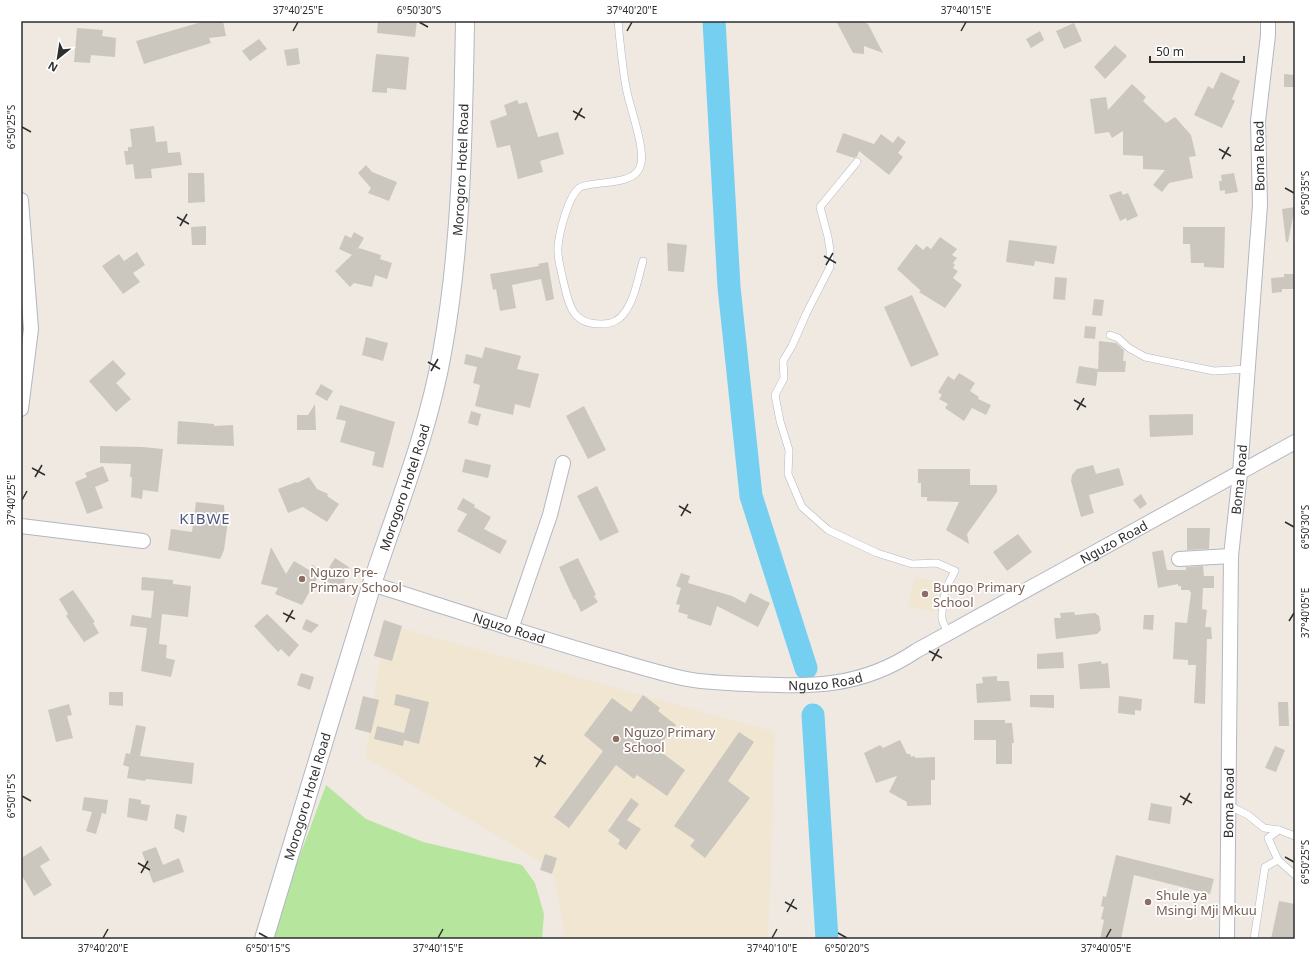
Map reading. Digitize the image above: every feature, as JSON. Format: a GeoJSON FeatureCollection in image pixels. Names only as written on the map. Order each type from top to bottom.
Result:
{"type":"FeatureCollection","features":[{"type":"Feature","properties":{"kind":"street","name":"Morogoro Hotel Road"},"geometry":{"type":"LineString","coordinates":[[264,939],[372,584],[414,459],[434,390],[442,352],[455,249],[463,134],[465,21]]}},
{"type":"Feature","properties":{"kind":"street","name":"Boma Road"},"geometry":{"type":"LineString","coordinates":[[1227,939],[1231,556],[1240,472],[1260,205],[1258,121],[1268,35],[1268,21]]}},
{"type":"Feature","properties":{"kind":"street"},"geometry":{"type":"LineString","coordinates":[[21,200],[31,329],[21,409]]}},
{"type":"Feature","properties":{"kind":"street","name":"Nguzo Road"},"geometry":{"type":"LineString","coordinates":[[372,584],[566,647],[688,679],[712,682],[795,686],[826,683],[866,676],[884,670],[1295,442]]}},
{"type":"Feature","properties":{"kind":"street"},"geometry":{"type":"LineString","coordinates":[[511,629],[550,515],[563,463]]}},
{"type":"Feature","properties":{"kind":"street"},"geometry":{"type":"LineString","coordinates":[[21,526],[143,541]]}},
{"type":"Feature","properties":{"kind":"street"},"geometry":{"type":"LineString","coordinates":[[1179,558],[1231,556]]}},
{"type":"Feature","properties":{"kind":"lane"},"geometry":{"type":"LineString","coordinates":[[618,21],[626,90],[640,140],[642,157],[641,167],[635,173],[618,181],[582,186],[576,192],[569,206],[560,232],[558,253],[566,294],[572,311],[581,320],[589,323],[607,323],[620,318],[630,304],[643,261]]}},
{"type":"Feature","properties":{"kind":"lane"},"geometry":{"type":"LineString","coordinates":[[857,162],[820,207],[830,250],[830,267],[806,314],[792,346],[783,361],[784,378],[775,395],[780,421],[789,450],[788,474],[802,507],[828,530],[877,552],[912,564],[937,563],[955,571],[946,586],[942,605],[942,621],[948,629],[948,634]]}},
{"type":"Feature","properties":{"kind":"lane"},"geometry":{"type":"LineString","coordinates":[[1110,335],[1118,338],[1128,348],[1145,356],[1214,371],[1248,369]]}},
{"type":"Feature","properties":{"kind":"lane"},"geometry":{"type":"LineString","coordinates":[[1228,805],[1248,815],[1264,828],[1279,830],[1295,836]]}},
{"type":"Feature","properties":{"kind":"lane"},"geometry":{"type":"LineString","coordinates":[[1279,830],[1268,838],[1278,860],[1295,875]]}},
{"type":"Feature","properties":{"kind":"lane"},"geometry":{"type":"LineString","coordinates":[[1254,939],[1265,867],[1278,860]]}},
{"type":"Feature","properties":{"kind":"shaded area","name":"Bungo Primary School"},"geometry":{"type":"Polygon","coordinates":[[[915,577],[941,582],[934,612],[908,606],[915,577]]]}},
{"type":"Feature","properties":{"kind":"shaded area"},"geometry":{"type":"Polygon","coordinates":[[[386,624],[775,732],[768,939],[565,939],[553,869],[365,757],[386,624]]]}},
{"type":"Feature","properties":{"kind":"green space"},"geometry":{"type":"Polygon","coordinates":[[[326,785],[366,819],[423,842],[522,865],[535,883],[544,914],[542,939],[269,939],[326,785]]]}},
{"type":"Feature","properties":{"kind":"building"},"geometry":{"type":"Polygon","coordinates":[[[205,21],[223,21],[226,36],[209,38],[211,43],[144,64],[136,41],[205,21]]]}},
{"type":"Feature","properties":{"kind":"building"},"geometry":{"type":"Polygon","coordinates":[[[378,21],[417,21],[415,37],[377,33],[378,21]]]}},
{"type":"Feature","properties":{"kind":"building"},"geometry":{"type":"Polygon","coordinates":[[[836,21],[862,21],[868,24],[883,53],[864,46],[864,54],[853,53],[836,21]]]}},
{"type":"Feature","properties":{"kind":"building"},"geometry":{"type":"Polygon","coordinates":[[[1074,23],[1082,41],[1064,49],[1056,31],[1074,23]]]}},
{"type":"Feature","properties":{"kind":"building"},"geometry":{"type":"Polygon","coordinates":[[[77,28],[103,30],[102,36],[116,38],[115,57],[91,55],[90,63],[74,62],[77,28]]]}},
{"type":"Feature","properties":{"kind":"building"},"geometry":{"type":"Polygon","coordinates":[[[1040,31],[1044,40],[1031,48],[1026,39],[1040,31]]]}},
{"type":"Feature","properties":{"kind":"building"},"geometry":{"type":"Polygon","coordinates":[[[259,39],[267,49],[250,61],[242,51],[259,39]]]}},
{"type":"Feature","properties":{"kind":"building"},"geometry":{"type":"Polygon","coordinates":[[[1115,45],[1127,56],[1105,79],[1094,67],[1115,45]]]}},
{"type":"Feature","properties":{"kind":"building"},"geometry":{"type":"Polygon","coordinates":[[[298,48],[300,64],[287,66],[284,50],[298,48]]]}},
{"type":"Feature","properties":{"kind":"building"},"geometry":{"type":"Polygon","coordinates":[[[376,54],[409,57],[406,90],[387,88],[387,93],[372,92],[376,54]]]}},
{"type":"Feature","properties":{"kind":"building"},"geometry":{"type":"Polygon","coordinates":[[[1221,72],[1240,81],[1232,99],[1235,101],[1222,128],[1194,115],[1208,86],[1213,89],[1221,72]]]}},
{"type":"Feature","properties":{"kind":"building"},"geometry":{"type":"Polygon","coordinates":[[[1284,74],[1295,75],[1295,87],[1284,87],[1284,74]]]}},
{"type":"Feature","properties":{"kind":"building"},"geometry":{"type":"Polygon","coordinates":[[[1132,84],[1146,97],[1143,101],[1166,123],[1175,117],[1191,135],[1196,156],[1189,157],[1193,178],[1169,183],[1162,192],[1153,185],[1165,170],[1143,169],[1143,156],[1123,155],[1123,131],[1112,138],[1109,132],[1095,134],[1090,99],[1106,97],[1108,110],[1132,84]]]}},
{"type":"Feature","properties":{"kind":"building"},"geometry":{"type":"Polygon","coordinates":[[[517,100],[519,104],[527,102],[538,137],[558,132],[564,154],[540,161],[543,172],[518,179],[510,145],[497,148],[490,121],[507,115],[504,105],[517,100]]]}},
{"type":"Feature","properties":{"kind":"building"},"geometry":{"type":"Polygon","coordinates":[[[154,126],[156,142],[167,141],[168,153],[180,152],[182,165],[151,169],[152,178],[135,179],[133,164],[126,165],[124,151],[128,151],[128,147],[132,147],[130,129],[154,126]]]}},
{"type":"Feature","properties":{"kind":"building"},"geometry":{"type":"Polygon","coordinates":[[[843,133],[874,144],[881,134],[893,143],[898,136],[906,142],[898,153],[903,157],[889,175],[859,151],[857,157],[854,158],[836,152],[843,133]]]}},
{"type":"Feature","properties":{"kind":"building"},"geometry":{"type":"Polygon","coordinates":[[[366,165],[372,172],[397,182],[389,201],[368,193],[371,188],[358,173],[366,165]]]}},
{"type":"Feature","properties":{"kind":"building"},"geometry":{"type":"Polygon","coordinates":[[[188,173],[204,173],[205,202],[188,203],[188,173]]]}},
{"type":"Feature","properties":{"kind":"building"},"geometry":{"type":"Polygon","coordinates":[[[1234,173],[1238,192],[1225,194],[1225,190],[1220,191],[1219,181],[1222,181],[1221,175],[1234,173]]]}},
{"type":"Feature","properties":{"kind":"building"},"geometry":{"type":"Polygon","coordinates":[[[1121,191],[1123,195],[1128,193],[1138,216],[1127,221],[1126,218],[1120,221],[1109,195],[1121,191]]]}},
{"type":"Feature","properties":{"kind":"building"},"geometry":{"type":"Polygon","coordinates":[[[1295,207],[1288,242],[1286,242],[1282,209],[1295,207]]]}},
{"type":"Feature","properties":{"kind":"building"},"geometry":{"type":"Polygon","coordinates":[[[206,226],[206,245],[192,245],[191,227],[206,226]]]}},
{"type":"Feature","properties":{"kind":"building"},"geometry":{"type":"Polygon","coordinates":[[[1183,227],[1225,227],[1224,268],[1204,267],[1204,263],[1191,263],[1190,244],[1183,244],[1183,227]]]}},
{"type":"Feature","properties":{"kind":"building"},"geometry":{"type":"Polygon","coordinates":[[[354,232],[364,238],[357,250],[359,248],[381,255],[380,259],[392,263],[387,279],[375,275],[372,287],[354,283],[350,287],[335,271],[352,255],[339,249],[345,235],[351,238],[354,232]]]}},
{"type":"Feature","properties":{"kind":"building"},"geometry":{"type":"Polygon","coordinates":[[[940,237],[957,249],[952,255],[957,258],[953,263],[955,265],[953,268],[958,271],[953,278],[962,285],[945,308],[919,292],[921,291],[897,269],[916,244],[923,250],[927,246],[931,249],[940,237]]]}},
{"type":"Feature","properties":{"kind":"building"},"geometry":{"type":"Polygon","coordinates":[[[1009,240],[1057,246],[1054,264],[1035,261],[1034,266],[1006,262],[1009,240]]]}},
{"type":"Feature","properties":{"kind":"building"},"geometry":{"type":"Polygon","coordinates":[[[667,243],[687,245],[684,272],[668,271],[667,243]]]}},
{"type":"Feature","properties":{"kind":"building"},"geometry":{"type":"Polygon","coordinates":[[[137,252],[145,265],[133,273],[140,282],[123,294],[102,266],[119,254],[124,261],[137,252]]]}},
{"type":"Feature","properties":{"kind":"building"},"geometry":{"type":"Polygon","coordinates":[[[548,262],[554,299],[546,301],[541,279],[512,285],[516,308],[500,311],[496,289],[493,290],[490,274],[539,266],[538,264],[548,262]]]}},
{"type":"Feature","properties":{"kind":"building"},"geometry":{"type":"Polygon","coordinates":[[[1284,274],[1295,274],[1295,289],[1282,289],[1282,292],[1272,293],[1271,278],[1284,277],[1284,274]]]}},
{"type":"Feature","properties":{"kind":"building"},"geometry":{"type":"Polygon","coordinates":[[[1055,277],[1067,278],[1065,300],[1053,299],[1055,277]]]}},
{"type":"Feature","properties":{"kind":"building"},"geometry":{"type":"Polygon","coordinates":[[[912,295],[939,355],[911,367],[884,307],[912,295]]]}},
{"type":"Feature","properties":{"kind":"building"},"geometry":{"type":"Polygon","coordinates":[[[1094,299],[1104,300],[1102,316],[1092,315],[1094,299]]]}},
{"type":"Feature","properties":{"kind":"building"},"geometry":{"type":"Polygon","coordinates":[[[1085,326],[1096,327],[1095,339],[1084,338],[1085,326]]]}},
{"type":"Feature","properties":{"kind":"building"},"geometry":{"type":"Polygon","coordinates":[[[366,337],[388,343],[383,361],[362,355],[366,337]]]}},
{"type":"Feature","properties":{"kind":"building"},"geometry":{"type":"Polygon","coordinates":[[[1099,341],[1116,343],[1124,350],[1123,361],[1126,361],[1125,372],[1098,372],[1099,341]]]}},
{"type":"Feature","properties":{"kind":"building"},"geometry":{"type":"Polygon","coordinates":[[[485,347],[521,356],[517,369],[539,374],[530,408],[515,404],[513,415],[475,406],[480,385],[473,383],[477,367],[464,364],[466,354],[482,358],[485,347]]]}},
{"type":"Feature","properties":{"kind":"building"},"geometry":{"type":"Polygon","coordinates":[[[113,360],[126,374],[116,383],[131,399],[116,412],[89,381],[113,360]]]}},
{"type":"Feature","properties":{"kind":"building"},"geometry":{"type":"Polygon","coordinates":[[[1079,366],[1098,369],[1096,386],[1076,383],[1079,366]]]}},
{"type":"Feature","properties":{"kind":"building"},"geometry":{"type":"Polygon","coordinates":[[[959,373],[975,383],[970,391],[979,397],[978,399],[991,405],[986,415],[972,408],[964,421],[945,408],[948,404],[939,399],[942,395],[938,392],[948,376],[954,380],[959,373]]]}},
{"type":"Feature","properties":{"kind":"building"},"geometry":{"type":"Polygon","coordinates":[[[321,384],[333,391],[327,401],[315,394],[321,384]]]}},
{"type":"Feature","properties":{"kind":"building"},"geometry":{"type":"Polygon","coordinates":[[[315,404],[316,430],[297,430],[297,415],[308,415],[315,404]]]}},
{"type":"Feature","properties":{"kind":"building"},"geometry":{"type":"Polygon","coordinates":[[[340,405],[395,422],[383,468],[372,465],[375,452],[340,442],[346,421],[336,419],[340,405]]]}},
{"type":"Feature","properties":{"kind":"building"},"geometry":{"type":"Polygon","coordinates":[[[584,406],[606,450],[588,459],[566,416],[584,406]]]}},
{"type":"Feature","properties":{"kind":"building"},"geometry":{"type":"Polygon","coordinates":[[[471,411],[481,414],[478,426],[468,423],[471,411]]]}},
{"type":"Feature","properties":{"kind":"building"},"geometry":{"type":"Polygon","coordinates":[[[1193,414],[1193,435],[1150,437],[1149,415],[1193,414]]]}},
{"type":"Feature","properties":{"kind":"building"},"geometry":{"type":"Polygon","coordinates":[[[178,421],[214,424],[214,426],[233,425],[234,446],[177,444],[178,421]]]}},
{"type":"Feature","properties":{"kind":"building"},"geometry":{"type":"Polygon","coordinates":[[[100,446],[163,449],[158,492],[143,490],[142,499],[131,497],[131,464],[100,463],[100,446]]]}},
{"type":"Feature","properties":{"kind":"building"},"geometry":{"type":"Polygon","coordinates":[[[465,459],[491,465],[488,478],[462,472],[465,459]]]}},
{"type":"Feature","properties":{"kind":"building"},"geometry":{"type":"Polygon","coordinates":[[[1093,465],[1096,474],[1119,468],[1124,485],[1089,495],[1094,513],[1081,517],[1071,481],[1072,475],[1077,469],[1093,465]]]}},
{"type":"Feature","properties":{"kind":"building"},"geometry":{"type":"Polygon","coordinates":[[[103,466],[109,481],[95,487],[103,508],[87,514],[75,482],[87,477],[85,473],[103,466]]]}},
{"type":"Feature","properties":{"kind":"building"},"geometry":{"type":"Polygon","coordinates":[[[918,469],[970,469],[970,485],[997,485],[997,492],[967,534],[969,544],[946,530],[959,502],[927,501],[927,497],[921,497],[921,483],[918,483],[918,469]]]}},
{"type":"Feature","properties":{"kind":"building"},"geometry":{"type":"Polygon","coordinates":[[[309,477],[317,489],[328,494],[327,496],[339,504],[327,522],[303,507],[288,513],[278,489],[296,482],[297,483],[309,477]]]}},
{"type":"Feature","properties":{"kind":"building"},"geometry":{"type":"Polygon","coordinates":[[[597,486],[619,532],[600,541],[577,496],[597,486]]]}},
{"type":"Feature","properties":{"kind":"building"},"geometry":{"type":"Polygon","coordinates":[[[1141,494],[1147,504],[1140,509],[1133,500],[1141,494]]]}},
{"type":"Feature","properties":{"kind":"building"},"geometry":{"type":"Polygon","coordinates":[[[463,498],[475,505],[474,507],[491,517],[484,529],[507,541],[500,554],[457,531],[467,514],[457,509],[463,498]]]}},
{"type":"Feature","properties":{"kind":"building"},"geometry":{"type":"Polygon","coordinates":[[[196,502],[224,505],[225,521],[228,521],[224,550],[220,559],[168,550],[171,529],[192,532],[196,502]]]}},
{"type":"Feature","properties":{"kind":"building"},"geometry":{"type":"Polygon","coordinates":[[[1187,528],[1210,528],[1209,549],[1187,550],[1187,528]]]}},
{"type":"Feature","properties":{"kind":"building"},"geometry":{"type":"Polygon","coordinates":[[[1018,534],[1032,552],[1007,571],[993,552],[1018,534]]]}},
{"type":"Feature","properties":{"kind":"building"},"geometry":{"type":"Polygon","coordinates":[[[271,547],[286,574],[294,561],[309,570],[312,565],[322,570],[302,605],[275,594],[278,588],[261,584],[271,547]]]}},
{"type":"Feature","properties":{"kind":"building"},"geometry":{"type":"Polygon","coordinates":[[[1163,550],[1167,570],[1186,570],[1186,567],[1203,566],[1204,576],[1214,576],[1214,588],[1203,588],[1202,609],[1207,610],[1205,627],[1211,627],[1212,639],[1207,639],[1205,704],[1194,703],[1196,665],[1188,665],[1188,660],[1173,659],[1175,622],[1187,623],[1191,593],[1189,590],[1181,590],[1181,586],[1178,586],[1178,584],[1158,588],[1152,552],[1163,550]]]}},
{"type":"Feature","properties":{"kind":"building"},"geometry":{"type":"Polygon","coordinates":[[[335,558],[349,567],[342,589],[322,579],[335,558]]]}},
{"type":"Feature","properties":{"kind":"building"},"geometry":{"type":"Polygon","coordinates":[[[578,558],[598,602],[581,612],[559,567],[578,558]]]}},
{"type":"Feature","properties":{"kind":"building"},"geometry":{"type":"Polygon","coordinates":[[[681,573],[690,576],[688,583],[732,596],[745,603],[750,593],[770,603],[758,627],[717,606],[711,626],[687,618],[688,615],[678,612],[680,605],[676,604],[681,588],[676,586],[681,573]]]}},
{"type":"Feature","properties":{"kind":"building"},"geometry":{"type":"Polygon","coordinates":[[[142,577],[173,580],[173,584],[191,586],[188,617],[162,614],[159,644],[167,645],[166,658],[175,660],[171,677],[141,671],[147,628],[130,626],[132,615],[151,618],[154,591],[141,590],[142,577]]]}},
{"type":"Feature","properties":{"kind":"building"},"geometry":{"type":"Polygon","coordinates":[[[73,590],[95,622],[93,623],[99,633],[84,642],[66,616],[68,614],[59,599],[73,590]]]}},
{"type":"Feature","properties":{"kind":"building"},"geometry":{"type":"Polygon","coordinates":[[[1074,612],[1075,615],[1095,613],[1099,616],[1101,630],[1097,634],[1056,639],[1054,618],[1061,618],[1060,613],[1074,612]]]}},
{"type":"Feature","properties":{"kind":"building"},"geometry":{"type":"Polygon","coordinates":[[[267,614],[299,645],[289,657],[281,649],[278,652],[254,626],[267,614]]]}},
{"type":"Feature","properties":{"kind":"building"},"geometry":{"type":"Polygon","coordinates":[[[1144,615],[1154,615],[1153,630],[1143,629],[1144,615]]]}},
{"type":"Feature","properties":{"kind":"building"},"geometry":{"type":"Polygon","coordinates":[[[306,619],[319,625],[311,633],[302,629],[306,619]]]}},
{"type":"Feature","properties":{"kind":"building"},"geometry":{"type":"Polygon","coordinates":[[[384,620],[402,626],[392,661],[374,656],[384,620]]]}},
{"type":"Feature","properties":{"kind":"building"},"geometry":{"type":"Polygon","coordinates":[[[1063,652],[1064,668],[1037,669],[1037,654],[1063,652]]]}},
{"type":"Feature","properties":{"kind":"building"},"geometry":{"type":"Polygon","coordinates":[[[1101,661],[1102,664],[1108,663],[1110,688],[1080,689],[1078,664],[1101,661]]]}},
{"type":"Feature","properties":{"kind":"building"},"geometry":{"type":"Polygon","coordinates":[[[301,673],[314,677],[310,690],[297,685],[301,673]]]}},
{"type":"Feature","properties":{"kind":"building"},"geometry":{"type":"Polygon","coordinates":[[[997,676],[997,681],[1009,681],[1011,701],[977,703],[976,684],[983,683],[982,677],[997,676]]]}},
{"type":"Feature","properties":{"kind":"building"},"geometry":{"type":"Polygon","coordinates":[[[109,692],[123,692],[123,706],[109,705],[109,692]]]}},
{"type":"Feature","properties":{"kind":"building"},"geometry":{"type":"Polygon","coordinates":[[[396,694],[429,702],[419,744],[404,740],[403,746],[374,739],[377,726],[404,733],[410,709],[394,705],[396,694]]]}},
{"type":"Feature","properties":{"kind":"building"},"geometry":{"type":"Polygon","coordinates":[[[643,695],[660,708],[658,711],[676,725],[657,749],[685,770],[667,796],[637,775],[634,779],[616,765],[569,828],[554,817],[603,751],[584,735],[612,698],[631,712],[643,695]]]}},
{"type":"Feature","properties":{"kind":"building"},"geometry":{"type":"Polygon","coordinates":[[[1030,695],[1054,695],[1054,708],[1030,707],[1030,695]]]}},
{"type":"Feature","properties":{"kind":"building"},"geometry":{"type":"Polygon","coordinates":[[[363,696],[379,700],[371,733],[355,729],[363,696]]]}},
{"type":"Feature","properties":{"kind":"building"},"geometry":{"type":"Polygon","coordinates":[[[1119,696],[1142,699],[1141,711],[1135,710],[1135,715],[1118,713],[1119,696]]]}},
{"type":"Feature","properties":{"kind":"building"},"geometry":{"type":"Polygon","coordinates":[[[1278,702],[1288,702],[1289,726],[1279,726],[1278,702]]]}},
{"type":"Feature","properties":{"kind":"building"},"geometry":{"type":"Polygon","coordinates":[[[69,704],[72,715],[67,716],[73,738],[56,742],[48,710],[69,704]]]}},
{"type":"Feature","properties":{"kind":"building"},"geometry":{"type":"Polygon","coordinates":[[[974,720],[1005,720],[1005,723],[1012,723],[1014,743],[1012,743],[1012,764],[996,764],[996,740],[974,740],[974,720]]]}},
{"type":"Feature","properties":{"kind":"building"},"geometry":{"type":"Polygon","coordinates":[[[136,725],[146,727],[140,756],[194,763],[192,784],[146,779],[145,781],[127,778],[129,767],[123,765],[126,753],[130,754],[136,725]]]}},
{"type":"Feature","properties":{"kind":"building"},"geometry":{"type":"Polygon","coordinates":[[[739,732],[754,742],[728,781],[750,798],[705,858],[690,846],[695,840],[674,826],[739,732]]]}},
{"type":"Feature","properties":{"kind":"building"},"geometry":{"type":"Polygon","coordinates":[[[900,740],[907,754],[910,754],[911,757],[935,757],[935,780],[931,780],[931,805],[907,806],[907,802],[889,792],[897,776],[876,783],[864,753],[880,745],[883,748],[900,740]]]}},
{"type":"Feature","properties":{"kind":"building"},"geometry":{"type":"Polygon","coordinates":[[[1275,746],[1285,750],[1276,772],[1265,768],[1275,746]]]}},
{"type":"Feature","properties":{"kind":"building"},"geometry":{"type":"Polygon","coordinates":[[[84,797],[108,800],[106,814],[102,813],[96,834],[86,831],[92,812],[82,810],[84,797]]]}},
{"type":"Feature","properties":{"kind":"building"},"geometry":{"type":"Polygon","coordinates":[[[129,798],[141,800],[141,804],[150,805],[147,821],[127,817],[129,798]]]}},
{"type":"Feature","properties":{"kind":"building"},"geometry":{"type":"Polygon","coordinates":[[[631,798],[639,804],[627,820],[641,829],[626,850],[618,844],[620,840],[608,831],[631,798]]]}},
{"type":"Feature","properties":{"kind":"building"},"geometry":{"type":"Polygon","coordinates":[[[1151,803],[1172,807],[1170,824],[1148,820],[1151,803]]]}},
{"type":"Feature","properties":{"kind":"building"},"geometry":{"type":"Polygon","coordinates":[[[176,814],[187,816],[184,833],[174,828],[176,814]]]}},
{"type":"Feature","properties":{"kind":"building"},"geometry":{"type":"Polygon","coordinates":[[[41,846],[50,860],[40,866],[52,885],[34,896],[21,874],[21,858],[41,846]]]}},
{"type":"Feature","properties":{"kind":"building"},"geometry":{"type":"Polygon","coordinates":[[[156,847],[163,865],[179,858],[184,872],[153,883],[142,852],[156,847]]]}},
{"type":"Feature","properties":{"kind":"building"},"geometry":{"type":"Polygon","coordinates":[[[545,854],[557,858],[552,874],[540,870],[545,854]]]}},
{"type":"Feature","properties":{"kind":"building"},"geometry":{"type":"Polygon","coordinates":[[[1116,855],[1214,879],[1210,894],[1134,875],[1121,939],[1100,939],[1104,920],[1101,919],[1104,907],[1101,906],[1103,896],[1106,897],[1116,855]]]}},
{"type":"Feature","properties":{"kind":"building"},"geometry":{"type":"Polygon","coordinates":[[[1279,901],[1295,904],[1295,939],[1271,939],[1279,901]]]}},
{"type":"Feature","properties":{"kind":"waterway"},"geometry":{"type":"LineString","coordinates":[[714,21],[729,287],[751,496],[806,668]]}},
{"type":"Feature","properties":{"kind":"waterway"},"geometry":{"type":"LineString","coordinates":[[813,715],[827,939]]}},
{"type":"Feature","properties":{"kind":"place","name":"Nguzo Pre- Primary School"},"geometry":{"type":"Point","coordinates":[302,579]}},
{"type":"Feature","properties":{"kind":"place","name":"Bungo Primary School"},"geometry":{"type":"Point","coordinates":[925,594]}},
{"type":"Feature","properties":{"kind":"place","name":"Nguzo Primary School"},"geometry":{"type":"Point","coordinates":[616,739]}},
{"type":"Feature","properties":{"kind":"place","name":"Shule ya Msingi Mji Mkuu"},"geometry":{"type":"Point","coordinates":[1148,902]}},
{"type":"Feature","properties":{"kind":"district","name":"KIBWE"},"geometry":{"type":"Point","coordinates":[205,518]}}]}
